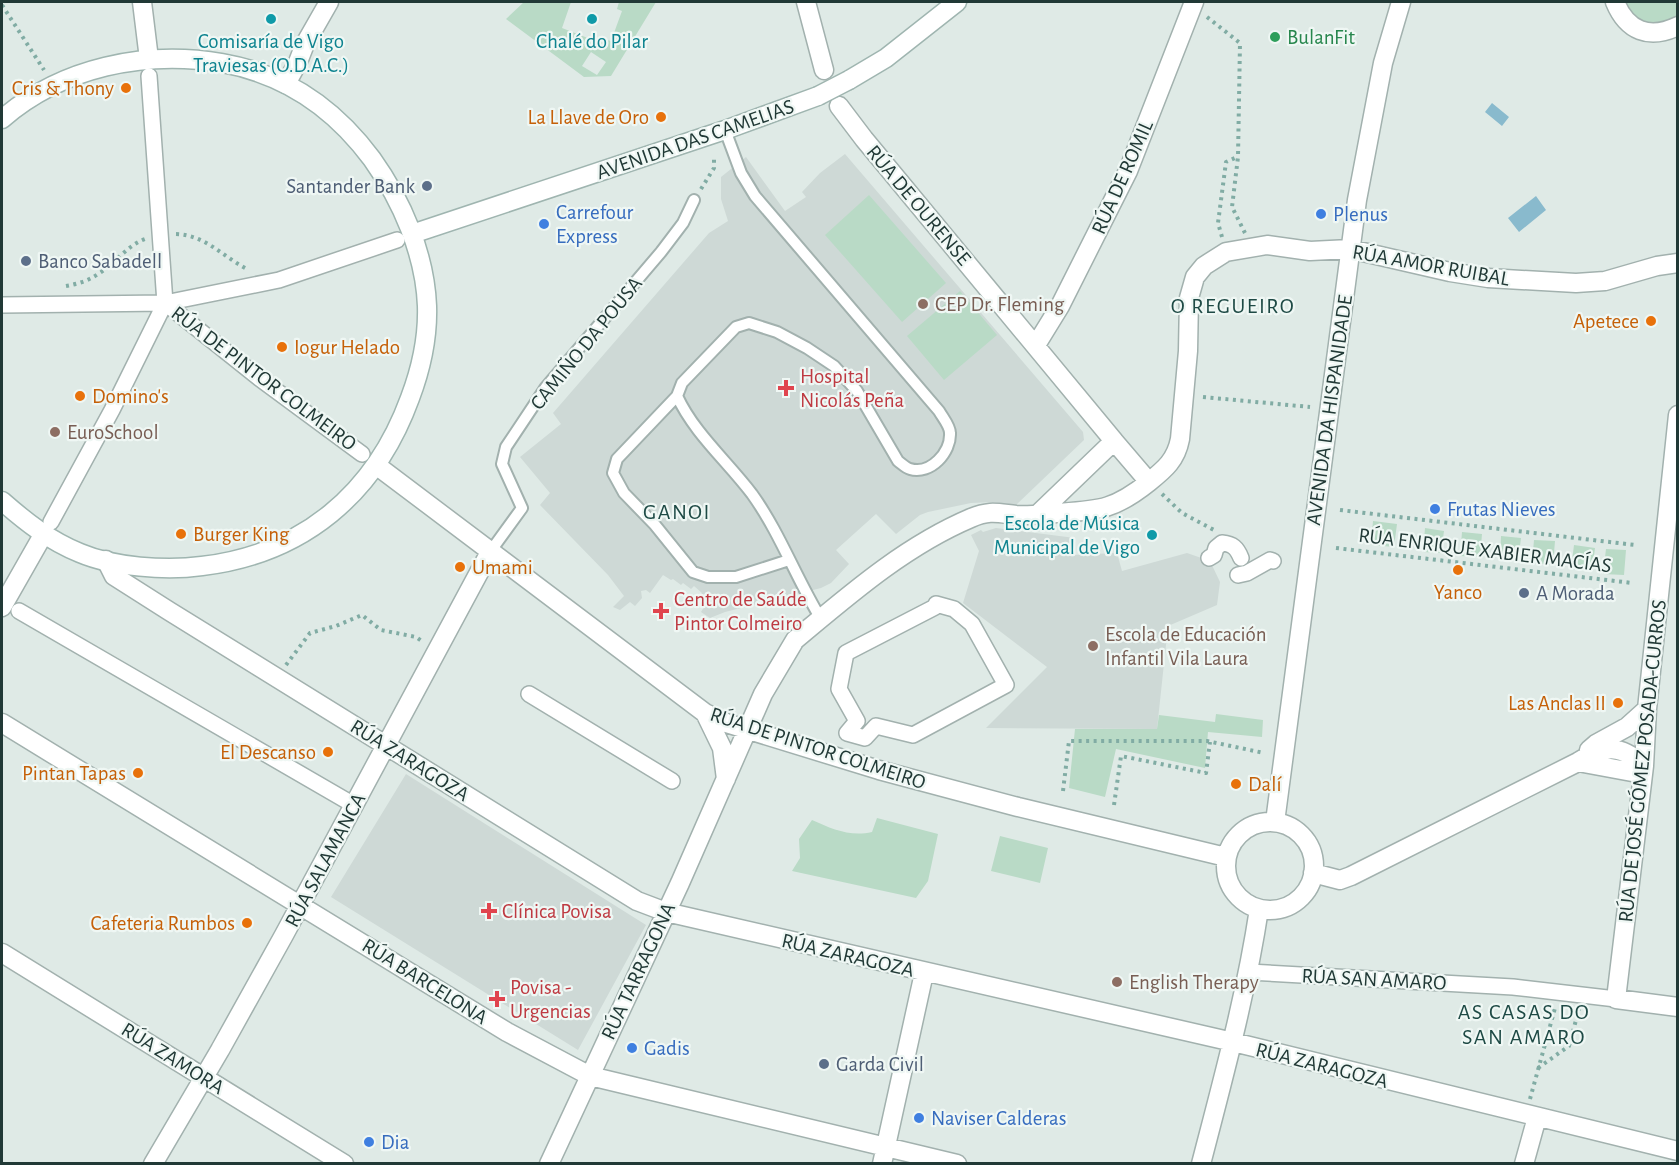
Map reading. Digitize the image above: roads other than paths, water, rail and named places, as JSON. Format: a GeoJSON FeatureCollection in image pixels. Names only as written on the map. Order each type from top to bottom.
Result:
{"type":"FeatureCollection","features":[{"type":"Feature","properties":{"kind":"street"},"geometry":{"type":"LineString","coordinates":[[142,2],[149,68],[165,303],[112,410],[47,528],[10,609],[346,801]]}},
{"type":"Feature","properties":{"kind":"street"},"geometry":{"type":"LineString","coordinates":[[286,84],[329,2]]}},
{"type":"Feature","properties":{"kind":"street"},"geometry":{"type":"LineString","coordinates":[[806,2],[824,70]]}},
{"type":"Feature","properties":{"kind":"street","name":"AVENIDA DAS CAMELIAS"},"geometry":{"type":"LineString","coordinates":[[2,305],[165,303],[279,280],[725,130],[818,96],[886,58],[957,2]]}},
{"type":"Feature","properties":{"kind":"street","name":"AVENIDA DA HISPANIDADE"},"geometry":{"type":"LineString","coordinates":[[1275,822],[1357,200],[1383,63],[1401,2]]}},
{"type":"Feature","properties":{"kind":"street"},"geometry":{"type":"LineString","coordinates":[[1615,2],[1620,14],[1628,24],[1639,30],[1659,32],[1677,26]]}},
{"type":"Feature","properties":{"kind":"street","name":"RÚA DE ROMIL"},"geometry":{"type":"LineString","coordinates":[[1036,345],[1060,306],[1128,171],[1199,7]]}},
{"type":"Feature","properties":{"kind":"street"},"geometry":{"type":"LineString","coordinates":[[2,119],[24,102],[55,85],[115,64],[149,68],[202,60],[259,73],[286,84],[319,103],[341,122],[362,145],[395,195],[405,237],[427,302],[418,377],[392,439],[369,459],[352,495],[324,519],[294,538],[244,559],[182,569],[153,568],[81,554],[47,528],[2,501]]}},
{"type":"Feature","properties":{"kind":"street","name":"RÚA DE OURENSE"},"geometry":{"type":"LineString","coordinates":[[839,106],[1149,482]]}},
{"type":"Feature","properties":{"kind":"street","name":"RÚA AMOR RUIBAL"},"geometry":{"type":"LineString","coordinates":[[821,619],[912,549],[952,527],[991,512],[1015,515],[1079,513],[1118,504],[1169,465],[1178,452],[1184,417],[1189,298],[1195,277],[1204,266],[1226,252],[1267,245],[1310,251],[1350,249],[1460,274],[1488,278],[1576,283],[1605,281],[1677,263]]}},
{"type":"Feature","properties":{"kind":"street","name":"RÚA DE PINTOR COLMEIRO"},"geometry":{"type":"LineString","coordinates":[[165,303],[259,378],[705,713],[726,723],[879,770],[1018,807],[1226,857]]}},
{"type":"Feature","properties":{"kind":"street","name":"RÚA DE JOSÉ GÓMEZ POSADA-CURROS"},"geometry":{"type":"LineString","coordinates":[[1616,999],[1644,766],[1647,709],[1677,415]]}},
{"type":"Feature","properties":{"kind":"street"},"geometry":{"type":"LineString","coordinates":[[1038,514],[1114,441]]}},
{"type":"Feature","properties":{"kind":"street"},"geometry":{"type":"LineString","coordinates":[[1209,558],[1214,555],[1216,548],[1222,543],[1231,544],[1238,549],[1239,561],[1247,573],[1273,561]]}},
{"type":"Feature","properties":{"kind":"street","name":"RÚA SALAMANCA"},"geometry":{"type":"LineString","coordinates":[[153,1164],[205,1078],[387,746],[490,552]]}},
{"type":"Feature","properties":{"kind":"street","name":"RÚA ZARAGOZA"},"geometry":{"type":"LineString","coordinates":[[106,560],[114,576],[637,901],[666,912],[1533,1111],[1677,1151]]}},
{"type":"Feature","properties":{"kind":"street"},"geometry":{"type":"LineString","coordinates":[[936,604],[954,609],[972,624],[1006,685],[913,735],[876,726],[865,738],[846,733],[857,721],[838,689],[846,653],[935,607],[936,604]]}},
{"type":"Feature","properties":{"kind":"street","name":"RÚA TARRAGONA"},"geometry":{"type":"LineString","coordinates":[[549,1164],[666,912],[763,694],[795,640],[821,619]]}},
{"type":"Feature","properties":{"kind":"street"},"geometry":{"type":"LineString","coordinates":[[529,694],[672,781]]}},
{"type":"Feature","properties":{"kind":"street"},"geometry":{"type":"LineString","coordinates":[[1313,873],[1340,880],[1351,876],[1578,762],[1596,744],[1627,727],[1647,709]]}},
{"type":"Feature","properties":{"kind":"street"},"geometry":{"type":"LineString","coordinates":[[705,713],[722,748],[726,779]]}},
{"type":"Feature","properties":{"kind":"street","name":"RÚA BARCELONA"},"geometry":{"type":"LineString","coordinates":[[2,723],[507,1032],[590,1076],[883,1155],[957,1164]]}},
{"type":"Feature","properties":{"kind":"street"},"geometry":{"type":"LineString","coordinates":[[1578,762],[1632,772],[1644,766]]}},
{"type":"Feature","properties":{"kind":"street"},"geometry":{"type":"LineString","coordinates":[[1262,822],[1275,822],[1286,825],[1305,839],[1314,861],[1313,873],[1309,887],[1300,898],[1288,906],[1274,910],[1259,909],[1247,904],[1236,895],[1229,884],[1226,857],[1235,839],[1249,826],[1262,822]]}},
{"type":"Feature","properties":{"kind":"street"},"geometry":{"type":"LineString","coordinates":[[1201,1164],[1249,972],[1259,909]]}},
{"type":"Feature","properties":{"kind":"street","name":"RÚA ZAMORA"},"geometry":{"type":"LineString","coordinates":[[2,953],[344,1164]]}},
{"type":"Feature","properties":{"kind":"street","name":"RÚA SAN AMARO"},"geometry":{"type":"LineString","coordinates":[[1249,972],[1513,987],[1677,1007]]}},
{"type":"Feature","properties":{"kind":"street"},"geometry":{"type":"LineString","coordinates":[[883,1155],[924,973]]}},
{"type":"Feature","properties":{"kind":"street"},"geometry":{"type":"LineString","coordinates":[[1524,1164],[1533,1111]]}},
{"type":"Feature","properties":{"kind":"lane"},"geometry":{"type":"LineString","coordinates":[[725,130],[741,173],[756,196],[939,411],[950,430],[949,448],[941,458],[924,470],[909,470],[898,462],[857,391],[834,366],[777,332],[749,323],[736,327],[682,383],[677,396],[617,459],[613,473],[624,493],[655,525],[693,572],[708,577],[736,577],[789,560]]}},
{"type":"Feature","properties":{"kind":"lane","name":"CAMIÑO DA POUSA"},"geometry":{"type":"LineString","coordinates":[[490,552],[522,508],[502,464],[506,447],[546,387],[661,252],[682,223],[694,200]]}},
{"type":"Feature","properties":{"kind":"lane"},"geometry":{"type":"LineString","coordinates":[[677,396],[686,414],[774,526],[789,560],[821,619]]}},
{"type":"Feature","properties":{"kind":"water"},"geometry":{"type":"Polygon","coordinates":[[[1492,103],[1509,117],[1502,126],[1485,112],[1492,103]]]}},
{"type":"Feature","properties":{"kind":"water"},"geometry":{"type":"Polygon","coordinates":[[[1536,196],[1546,210],[1519,232],[1508,218],[1536,196]]]}},
{"type":"Feature","properties":{"kind":"place","name":"Comisaría de Vigo Traviesas (O.D.A.C.)"},"geometry":{"type":"Point","coordinates":[271,19]}},
{"type":"Feature","properties":{"kind":"place","name":"Chalé do Pilar"},"geometry":{"type":"Point","coordinates":[592,19]}},
{"type":"Feature","properties":{"kind":"place","name":"BulanFit"},"geometry":{"type":"Point","coordinates":[1275,37]}},
{"type":"Feature","properties":{"kind":"place","name":"Cris & Thony"},"geometry":{"type":"Point","coordinates":[126,88]}},
{"type":"Feature","properties":{"kind":"place","name":"La Llave de Oro"},"geometry":{"type":"Point","coordinates":[661,117]}},
{"type":"Feature","properties":{"kind":"place","name":"Santander Bank"},"geometry":{"type":"Point","coordinates":[427,186]}},
{"type":"Feature","properties":{"kind":"place","name":"Plenus"},"geometry":{"type":"Point","coordinates":[1321,214]}},
{"type":"Feature","properties":{"kind":"place","name":"Carrefour Express"},"geometry":{"type":"Point","coordinates":[544,224]}},
{"type":"Feature","properties":{"kind":"place","name":"Banco Sabadell"},"geometry":{"type":"Point","coordinates":[26,261]}},
{"type":"Feature","properties":{"kind":"place","name":"CEP Dr. Fleming"},"geometry":{"type":"Point","coordinates":[923,304]}},
{"type":"Feature","properties":{"kind":"place","name":"Apetece"},"geometry":{"type":"Point","coordinates":[1651,321]}},
{"type":"Feature","properties":{"kind":"place","name":"Iogur Helado"},"geometry":{"type":"Point","coordinates":[282,347]}},
{"type":"Feature","properties":{"kind":"place","name":"Hospital Nicolás Peña"},"geometry":{"type":"Point","coordinates":[786,388]}},
{"type":"Feature","properties":{"kind":"place","name":"Domino's"},"geometry":{"type":"Point","coordinates":[80,396]}},
{"type":"Feature","properties":{"kind":"place","name":"EuroSchool"},"geometry":{"type":"Point","coordinates":[55,432]}},
{"type":"Feature","properties":{"kind":"place","name":"Frutas Nieves"},"geometry":{"type":"Point","coordinates":[1435,509]}},
{"type":"Feature","properties":{"kind":"place","name":"Burger King"},"geometry":{"type":"Point","coordinates":[181,534]}},
{"type":"Feature","properties":{"kind":"place","name":"Escola de Música Municipal de Vigo"},"geometry":{"type":"Point","coordinates":[1152,535]}},
{"type":"Feature","properties":{"kind":"place","name":"Umami"},"geometry":{"type":"Point","coordinates":[460,567]}},
{"type":"Feature","properties":{"kind":"place","name":"Yanco"},"geometry":{"type":"Point","coordinates":[1458,570]}},
{"type":"Feature","properties":{"kind":"place","name":"A Morada"},"geometry":{"type":"Point","coordinates":[1524,593]}},
{"type":"Feature","properties":{"kind":"place","name":"Centro de Saúde Pintor Colmeiro"},"geometry":{"type":"Point","coordinates":[661,611]}},
{"type":"Feature","properties":{"kind":"place","name":"Escola de Educación Infantil Vila Laura"},"geometry":{"type":"Point","coordinates":[1093,646]}},
{"type":"Feature","properties":{"kind":"place","name":"Las Anclas II"},"geometry":{"type":"Point","coordinates":[1618,703]}},
{"type":"Feature","properties":{"kind":"place","name":"El Descanso"},"geometry":{"type":"Point","coordinates":[328,752]}},
{"type":"Feature","properties":{"kind":"place","name":"Pintan Tapas"},"geometry":{"type":"Point","coordinates":[138,773]}},
{"type":"Feature","properties":{"kind":"place","name":"Dalí"},"geometry":{"type":"Point","coordinates":[1236,784]}},
{"type":"Feature","properties":{"kind":"place","name":"Clínica Povisa"},"geometry":{"type":"Point","coordinates":[489,911]}},
{"type":"Feature","properties":{"kind":"place","name":"Cafeteria Rumbos"},"geometry":{"type":"Point","coordinates":[247,923]}},
{"type":"Feature","properties":{"kind":"place","name":"English Therapy"},"geometry":{"type":"Point","coordinates":[1117,982]}},
{"type":"Feature","properties":{"kind":"place","name":"Povisa - Urgencias"},"geometry":{"type":"Point","coordinates":[497,999]}},
{"type":"Feature","properties":{"kind":"place","name":"Gadis"},"geometry":{"type":"Point","coordinates":[632,1048]}},
{"type":"Feature","properties":{"kind":"place","name":"Garda Civil"},"geometry":{"type":"Point","coordinates":[824,1064]}},
{"type":"Feature","properties":{"kind":"place","name":"Naviser Calderas"},"geometry":{"type":"Point","coordinates":[919,1118]}},
{"type":"Feature","properties":{"kind":"place","name":"Dia"},"geometry":{"type":"Point","coordinates":[369,1142]}},
{"type":"Feature","properties":{"kind":"district","name":"O REGUEIRO"},"geometry":{"type":"Point","coordinates":[1233,305]}},
{"type":"Feature","properties":{"kind":"district","name":"GANOI"},"geometry":{"type":"Point","coordinates":[677,511]}},
{"type":"Feature","properties":{"kind":"district","name":"AS CASAS DO SAN AMARO"},"geometry":{"type":"Point","coordinates":[1524,1024]}}]}
